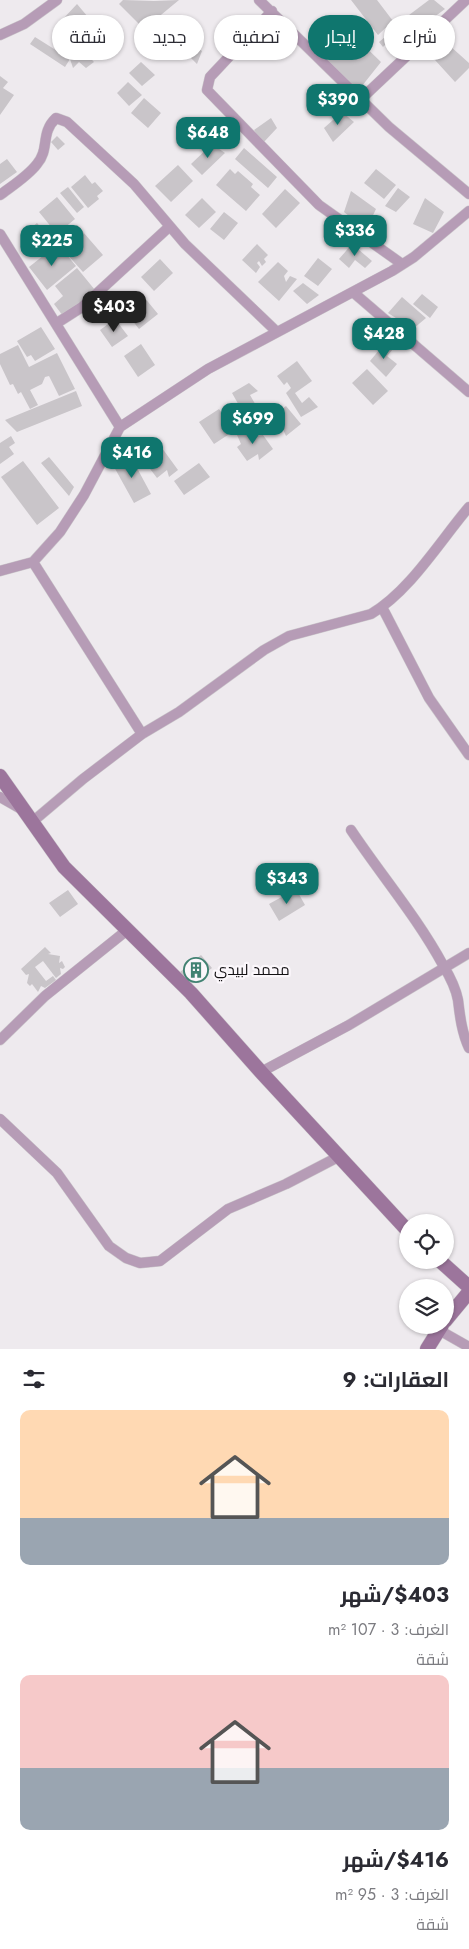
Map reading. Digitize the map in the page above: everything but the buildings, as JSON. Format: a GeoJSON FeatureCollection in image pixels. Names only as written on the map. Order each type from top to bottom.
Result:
{"type":"FeatureCollection","features":[{"type":"Feature","properties":{"kind":"street"},"geometry":{"type":"LineString","coordinates":[[0,35],[24,24],[57,0]]}},
{"type":"Feature","properties":{"kind":"street"},"geometry":{"type":"LineString","coordinates":[[259,0],[396,133],[469,194]]}},
{"type":"Feature","properties":{"kind":"street"},"geometry":{"type":"LineString","coordinates":[[361,99],[466,0]]}},
{"type":"Feature","properties":{"kind":"street"},"geometry":{"type":"LineString","coordinates":[[272,11],[210,76],[207,90],[320,204],[346,226],[402,264]]}},
{"type":"Feature","properties":{"kind":"street"},"geometry":{"type":"LineString","coordinates":[[0,195],[38,164],[44,150],[45,136],[49,125],[56,118],[67,122],[134,184],[169,227],[277,332]]}},
{"type":"Feature","properties":{"kind":"street"},"geometry":{"type":"LineString","coordinates":[[0,571],[33,562],[60,532],[84,495],[120,427],[208,369],[354,293],[402,264],[469,211]]}},
{"type":"Feature","properties":{"kind":"street"},"geometry":{"type":"LineString","coordinates":[[57,323],[82,307],[169,227]]}},
{"type":"Feature","properties":{"kind":"street"},"geometry":{"type":"LineString","coordinates":[[0,234],[120,427]]}},
{"type":"Feature","properties":{"kind":"street"},"geometry":{"type":"LineString","coordinates":[[354,293],[469,392]]}},
{"type":"Feature","properties":{"kind":"street"},"geometry":{"type":"LineString","coordinates":[[31,823],[83,779],[142,734],[179,712],[264,650],[289,636],[371,614],[382,607],[413,575],[469,506]]}},
{"type":"Feature","properties":{"kind":"street"},"geometry":{"type":"LineString","coordinates":[[33,562],[142,734]]}},
{"type":"Feature","properties":{"kind":"street"},"geometry":{"type":"LineString","coordinates":[[382,607],[429,698],[469,755]]}},
{"type":"Feature","properties":{"kind":"street"},"geometry":{"type":"LineString","coordinates":[[0,776],[31,823],[64,867],[126,931],[191,993],[338,1157],[399,1221]]}},
{"type":"Feature","properties":{"kind":"street"},"geometry":{"type":"LineString","coordinates":[[0,797],[22,810]]}},
{"type":"Feature","properties":{"kind":"street"},"geometry":{"type":"LineString","coordinates":[[351,830],[380,872],[403,899],[444,966],[457,999],[459,1018],[469,1048]]}},
{"type":"Feature","properties":{"kind":"street"},"geometry":{"type":"LineString","coordinates":[[0,1040],[45,996],[126,931]]}},
{"type":"Feature","properties":{"kind":"street"},"geometry":{"type":"LineString","coordinates":[[261,1072],[349,1025],[444,966],[469,953]]}},
{"type":"Feature","properties":{"kind":"street"},"geometry":{"type":"LineString","coordinates":[[0,1119],[57,1173],[110,1246],[126,1258],[140,1263],[160,1261],[228,1209],[286,1184],[338,1157]]}},
{"type":"Feature","properties":{"kind":"street"},"geometry":{"type":"LineString","coordinates":[[449,1269],[469,1287]]}},
{"type":"Feature","properties":{"kind":"street"},"geometry":{"type":"LineString","coordinates":[[454,1310],[469,1292]]}},
{"type":"Feature","properties":{"kind":"street"},"geometry":{"type":"LineString","coordinates":[[427,1349],[436,1334]]}},
{"type":"Feature","properties":{"kind":"street"},"geometry":{"type":"LineString","coordinates":[[453,1334],[469,1347]]}},
{"type":"Feature","properties":{"kind":"place","name":"محمد لبيدي"},"geometry":{"type":"Point","coordinates":[196,970]}}]}
